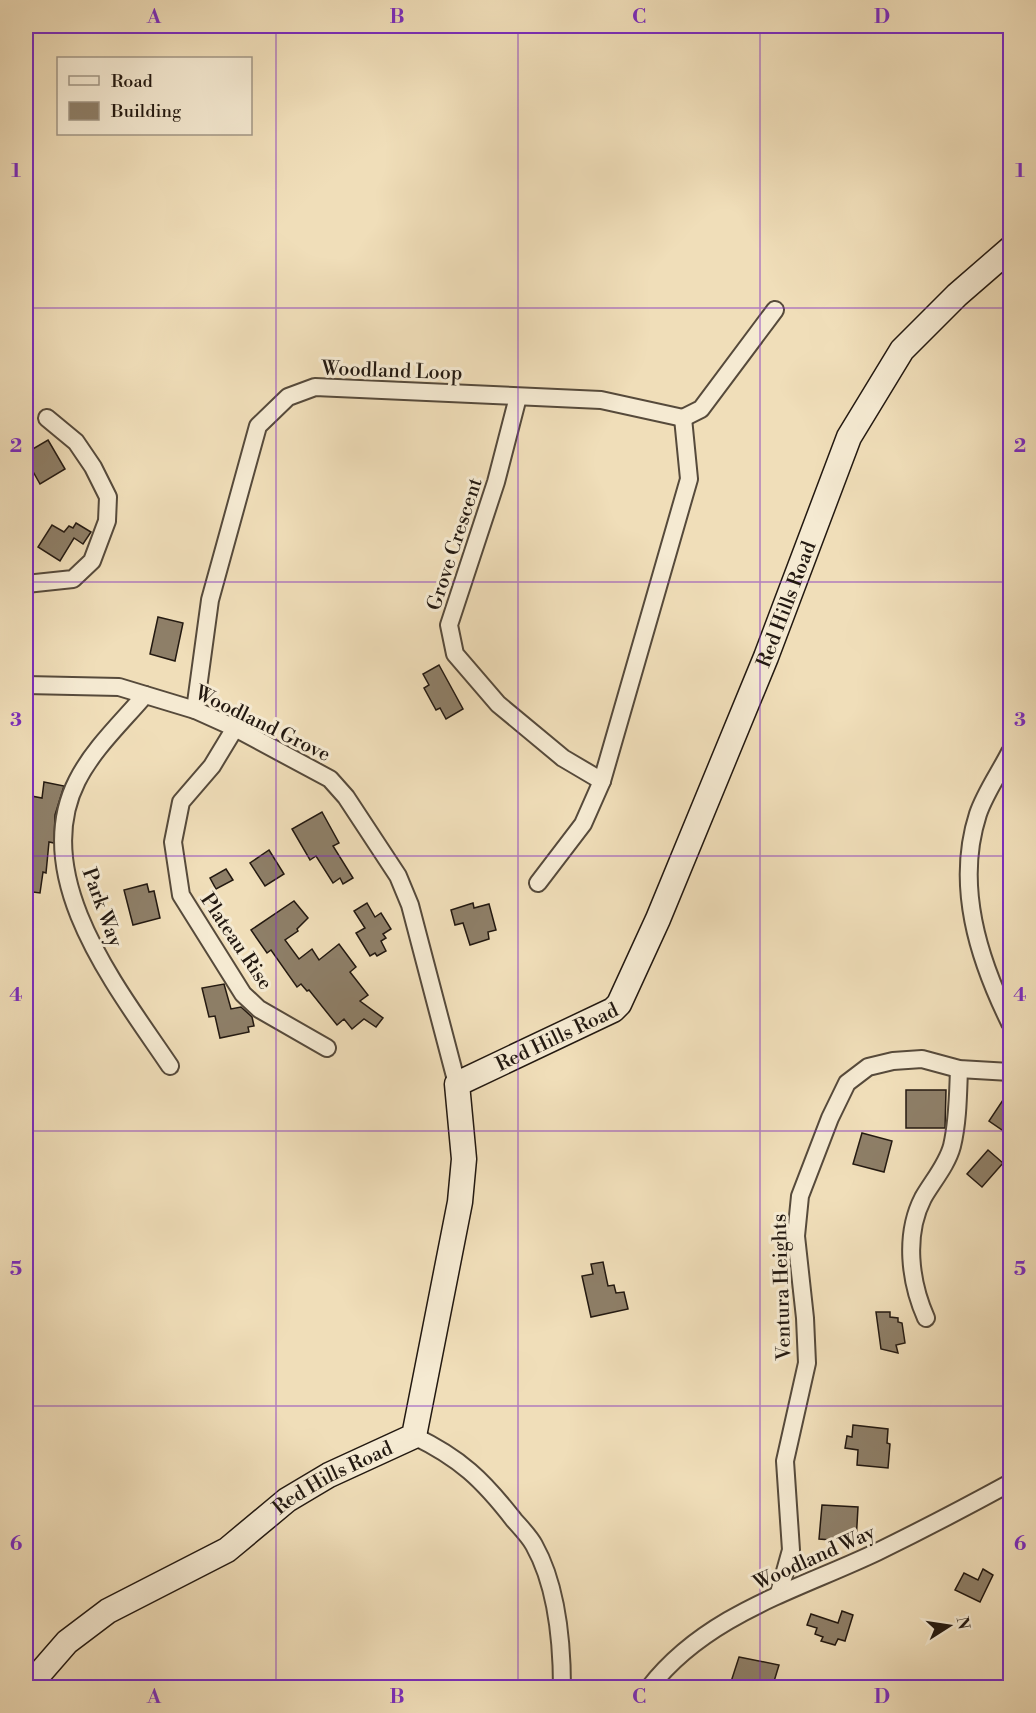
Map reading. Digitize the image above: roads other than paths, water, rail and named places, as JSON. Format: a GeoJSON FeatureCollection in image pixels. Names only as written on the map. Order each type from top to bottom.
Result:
{"type":"FeatureCollection","features":[{"type":"Feature","properties":{"kind":"main road","name":"Red Hills Road"},"geometry":{"type":"LineString","coordinates":[[27,1688],[67,1642],[108,1611],[227,1550],[287,1500],[329,1475],[414,1436],[460,1202],[464,1159],[457,1084],[613,1010],[619,1004],[658,919],[757,679],[849,436],[902,350],[957,295],[1011,249]]}},
{"type":"Feature","properties":{"kind":"street"},"geometry":{"type":"LineString","coordinates":[[538,883],[584,824],[602,781],[689,479],[683,418],[701,409],[775,310]]}},
{"type":"Feature","properties":{"kind":"street","name":"Woodland Loop"},"geometry":{"type":"LineString","coordinates":[[195,710],[210,600],[258,426],[288,397],[315,387],[602,400],[683,418]]}},
{"type":"Feature","properties":{"kind":"street","name":"Grove Crescent"},"geometry":{"type":"LineString","coordinates":[[518,397],[496,482],[449,624],[455,654],[498,704],[562,758],[602,781]]}},
{"type":"Feature","properties":{"kind":"street"},"geometry":{"type":"LineString","coordinates":[[26,584],[73,579],[92,561],[107,521],[108,497],[93,467],[76,442],[47,418]]}},
{"type":"Feature","properties":{"kind":"street","name":"Woodland Grove"},"geometry":{"type":"LineString","coordinates":[[26,685],[119,687],[195,710],[235,728],[330,779],[346,797],[398,876],[410,905],[457,1084]]}},
{"type":"Feature","properties":{"kind":"street","name":"Park Way"},"geometry":{"type":"LineString","coordinates":[[145,695],[96,752],[77,781],[65,813],[63,852],[71,889],[93,951],[170,1066]]}},
{"type":"Feature","properties":{"kind":"street","name":"Plateau Rise"},"geometry":{"type":"LineString","coordinates":[[235,728],[212,766],[181,802],[173,842],[181,895],[243,994],[259,1009],[327,1048]]}},
{"type":"Feature","properties":{"kind":"street"},"geometry":{"type":"LineString","coordinates":[[1011,753],[978,812],[967,861],[977,940],[996,993],[1011,1023]]}},
{"type":"Feature","properties":{"kind":"street","name":"Ventura Heights"},"geometry":{"type":"LineString","coordinates":[[779,1593],[791,1550],[785,1461],[807,1363],[805,1318],[796,1236],[800,1196],[812,1159],[847,1083],[868,1067],[893,1061],[922,1059],[959,1069],[1011,1072]]}},
{"type":"Feature","properties":{"kind":"street"},"geometry":{"type":"LineString","coordinates":[[926,1318],[916,1295],[911,1263],[914,1224],[922,1200],[952,1149],[959,1069]]}},
{"type":"Feature","properties":{"kind":"street"},"geometry":{"type":"LineString","coordinates":[[414,1436],[442,1449],[468,1468],[534,1544],[551,1589],[562,1660],[562,1688]]}},
{"type":"Feature","properties":{"kind":"street","name":"Woodland Way"},"geometry":{"type":"LineString","coordinates":[[650,1688],[664,1669],[701,1635],[779,1593],[876,1552],[1011,1483]]}}]}
